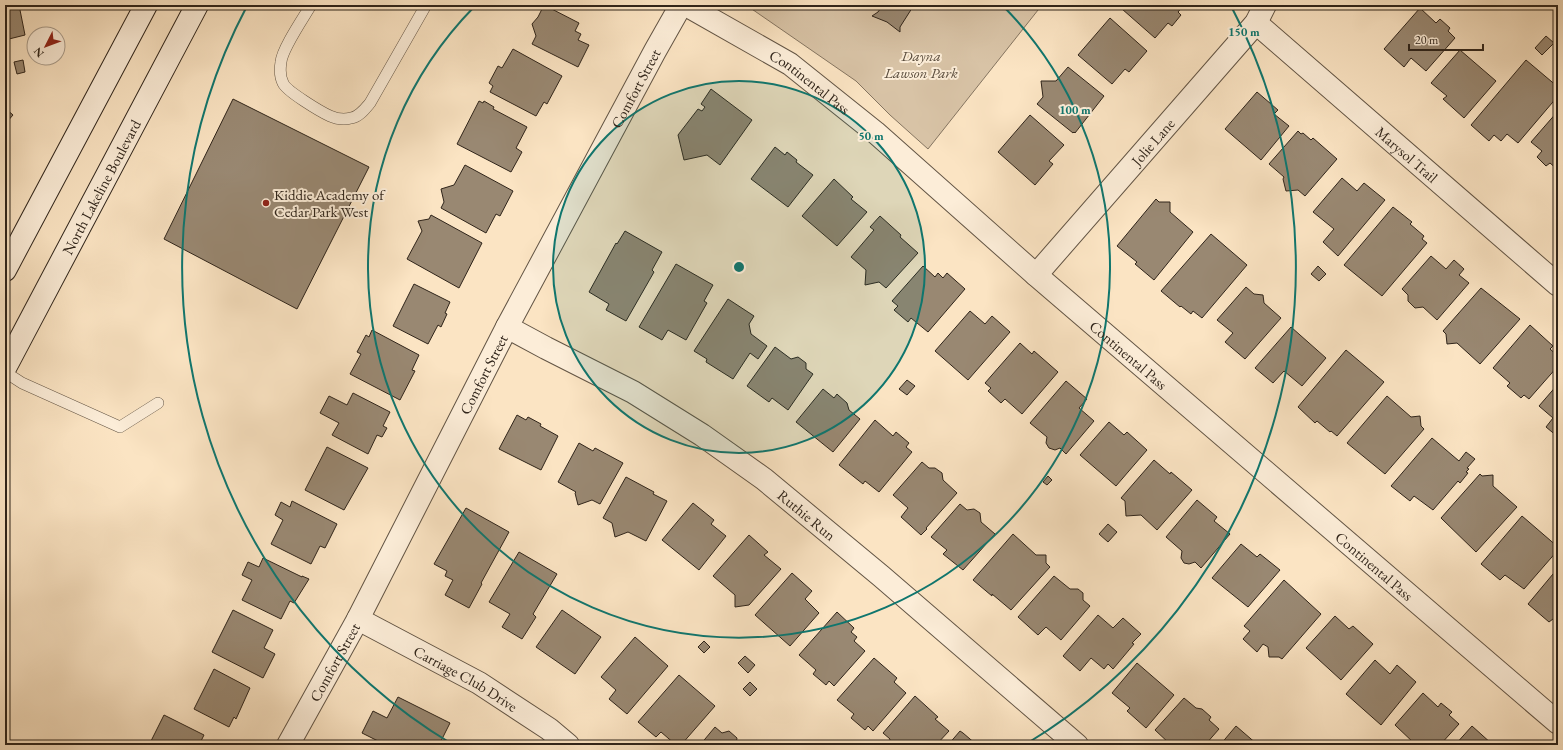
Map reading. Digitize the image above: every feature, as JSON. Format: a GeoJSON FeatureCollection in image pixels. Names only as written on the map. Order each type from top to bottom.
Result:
{"type":"FeatureCollection","features":[{"type":"Feature","properties":{"kind":"street"},"geometry":{"type":"LineString","coordinates":[[5,270],[146,5]]}},
{"type":"Feature","properties":{"kind":"street","name":"North Lakeline Boulevard"},"geometry":{"type":"LineString","coordinates":[[5,368],[197,5]]}},
{"type":"Feature","properties":{"kind":"street","name":"Comfort Street"},"geometry":{"type":"LineString","coordinates":[[288,745],[358,619],[507,327],[681,5]]}},
{"type":"Feature","properties":{"kind":"street","name":"Continental Pass"},"geometry":{"type":"LineString","coordinates":[[686,5],[790,64],[874,132],[1036,275],[1558,723]]}},
{"type":"Feature","properties":{"kind":"street","name":"Jolie Lane"},"geometry":{"type":"LineString","coordinates":[[1036,275],[1260,14]]}},
{"type":"Feature","properties":{"kind":"street","name":"Marysol Trail"},"geometry":{"type":"LineString","coordinates":[[1260,14],[1558,285]]}},
{"type":"Feature","properties":{"kind":"street","name":"Ruthie Run"},"geometry":{"type":"LineString","coordinates":[[507,327],[633,392],[702,436],[764,479],[881,576],[1077,745]]}},
{"type":"Feature","properties":{"kind":"street","name":"Carriage Club Drive"},"geometry":{"type":"LineString","coordinates":[[358,619],[479,683],[550,729],[568,745]]}},
{"type":"Feature","properties":{"kind":"lane"},"geometry":{"type":"LineString","coordinates":[[311,5],[284,52],[281,61],[280,73],[283,84],[291,92],[330,116],[342,119],[353,118],[362,112],[370,103],[426,5]]}},
{"type":"Feature","properties":{"kind":"lane"},"geometry":{"type":"LineString","coordinates":[[5,372],[22,383],[120,427],[158,403]]}},
{"type":"Feature","properties":{"kind":"green space","name":"Dayna Lawson Park"},"geometry":{"type":"Polygon","coordinates":[[[746,5],[1042,5],[928,149],[890,115],[856,81],[746,5]]]}},
{"type":"Feature","properties":{"kind":"building"},"geometry":{"type":"Polygon","coordinates":[[[5,5],[19,5],[25,35],[5,40],[5,5]]]}},
{"type":"Feature","properties":{"kind":"building"},"geometry":{"type":"Polygon","coordinates":[[[544,5],[579,23],[575,31],[581,34],[578,40],[589,45],[578,67],[532,44],[536,36],[532,24],[538,17],[544,5]]]}},
{"type":"Feature","properties":{"kind":"building"},"geometry":{"type":"Polygon","coordinates":[[[883,5],[914,5],[900,27],[900,32],[887,22],[872,16],[878,12],[883,5]]]}},
{"type":"Feature","properties":{"kind":"building"},"geometry":{"type":"Polygon","coordinates":[[[1125,5],[1184,5],[1178,12],[1181,15],[1172,26],[1168,23],[1155,38],[1122,9],[1125,5]]]}},
{"type":"Feature","properties":{"kind":"building"},"geometry":{"type":"Polygon","coordinates":[[[1420,8],[1436,23],[1440,19],[1450,28],[1448,31],[1455,38],[1426,71],[1411,58],[1404,67],[1384,49],[1420,8]]]}},
{"type":"Feature","properties":{"kind":"building"},"geometry":{"type":"Polygon","coordinates":[[[1110,18],[1147,51],[1129,72],[1125,69],[1112,84],[1078,55],[1110,18]]]}},
{"type":"Feature","properties":{"kind":"building"},"geometry":{"type":"Polygon","coordinates":[[[1546,36],[1554,43],[1542,55],[1535,48],[1546,36]]]}},
{"type":"Feature","properties":{"kind":"building"},"geometry":{"type":"Polygon","coordinates":[[[513,49],[562,76],[547,104],[544,102],[536,116],[490,92],[493,86],[489,83],[498,66],[502,68],[513,49]]]}},
{"type":"Feature","properties":{"kind":"building"},"geometry":{"type":"Polygon","coordinates":[[[1460,50],[1496,81],[1464,118],[1443,99],[1447,96],[1431,83],[1460,50]]]}},
{"type":"Feature","properties":{"kind":"building"},"geometry":{"type":"Polygon","coordinates":[[[23,60],[25,72],[17,74],[14,62],[23,60]]]}},
{"type":"Feature","properties":{"kind":"building"},"geometry":{"type":"Polygon","coordinates":[[[1526,60],[1558,87],[1558,96],[1518,143],[1507,134],[1501,141],[1494,135],[1489,141],[1471,125],[1526,60]]]}},
{"type":"Feature","properties":{"kind":"building"},"geometry":{"type":"Polygon","coordinates":[[[1068,67],[1104,96],[1075,133],[1073,133],[1037,104],[1043,97],[1041,81],[1056,81],[1068,67]]]}},
{"type":"Feature","properties":{"kind":"building"},"geometry":{"type":"Polygon","coordinates":[[[711,89],[752,120],[720,165],[707,155],[684,160],[678,135],[698,109],[702,111],[705,107],[701,104],[711,89]]]}},
{"type":"Feature","properties":{"kind":"building"},"geometry":{"type":"Polygon","coordinates":[[[1257,92],[1278,110],[1274,114],[1289,126],[1261,160],[1225,129],[1257,92]]]}},
{"type":"Feature","properties":{"kind":"building","name":"Kiddie Academy of Cedar Park West"},"geometry":{"type":"Polygon","coordinates":[[[233,99],[369,167],[297,309],[164,239],[233,99]]]}},
{"type":"Feature","properties":{"kind":"building"},"geometry":{"type":"Polygon","coordinates":[[[479,101],[483,103],[484,101],[494,107],[493,109],[527,127],[516,148],[522,152],[511,172],[457,144],[479,101]]]}},
{"type":"Feature","properties":{"kind":"building"},"geometry":{"type":"Polygon","coordinates":[[[5,108],[13,115],[5,124],[5,108]]]}},
{"type":"Feature","properties":{"kind":"building"},"geometry":{"type":"Polygon","coordinates":[[[1558,111],[1558,170],[1550,163],[1546,166],[1537,157],[1542,151],[1531,142],[1558,111]]]}},
{"type":"Feature","properties":{"kind":"building"},"geometry":{"type":"Polygon","coordinates":[[[1030,115],[1064,145],[1049,161],[1053,164],[1035,185],[998,152],[1030,115]]]}},
{"type":"Feature","properties":{"kind":"building"},"geometry":{"type":"Polygon","coordinates":[[[1298,131],[1301,134],[1303,133],[1311,140],[1313,138],[1337,159],[1305,196],[1298,190],[1286,191],[1283,179],[1284,177],[1269,164],[1298,131]]]}},
{"type":"Feature","properties":{"kind":"building"},"geometry":{"type":"Polygon","coordinates":[[[775,147],[785,155],[787,152],[797,160],[796,162],[813,175],[788,207],[751,179],[775,147]]]}},
{"type":"Feature","properties":{"kind":"building"},"geometry":{"type":"Polygon","coordinates":[[[465,165],[513,191],[500,216],[496,214],[486,233],[441,208],[444,202],[441,189],[454,185],[465,165]]]}},
{"type":"Feature","properties":{"kind":"building"},"geometry":{"type":"Polygon","coordinates":[[[1342,178],[1357,191],[1364,183],[1385,200],[1338,256],[1323,242],[1334,229],[1313,212],[1342,178]]]}},
{"type":"Feature","properties":{"kind":"building"},"geometry":{"type":"Polygon","coordinates":[[[834,179],[853,197],[851,199],[867,212],[837,246],[802,216],[834,179]]]}},
{"type":"Feature","properties":{"kind":"building"},"geometry":{"type":"Polygon","coordinates":[[[1156,199],[1159,202],[1170,202],[1170,212],[1193,232],[1154,280],[1135,264],[1137,262],[1117,246],[1156,199]]]}},
{"type":"Feature","properties":{"kind":"building"},"geometry":{"type":"Polygon","coordinates":[[[1393,207],[1412,222],[1410,224],[1424,236],[1422,239],[1427,243],[1382,296],[1344,265],[1393,207]]]}},
{"type":"Feature","properties":{"kind":"building"},"geometry":{"type":"Polygon","coordinates":[[[431,215],[482,243],[459,288],[407,259],[422,231],[418,221],[429,219],[431,215]]]}},
{"type":"Feature","properties":{"kind":"building"},"geometry":{"type":"Polygon","coordinates":[[[880,216],[918,253],[886,288],[879,282],[865,285],[866,270],[851,257],[874,230],[870,227],[880,216]]]}},
{"type":"Feature","properties":{"kind":"building"},"geometry":{"type":"Polygon","coordinates":[[[625,231],[662,252],[652,270],[654,272],[626,321],[606,310],[609,304],[589,292],[616,243],[617,244],[625,231]]]}},
{"type":"Feature","properties":{"kind":"building"},"geometry":{"type":"Polygon","coordinates":[[[1211,234],[1247,265],[1202,318],[1193,311],[1191,314],[1181,306],[1180,307],[1161,291],[1211,234]]]}},
{"type":"Feature","properties":{"kind":"building"},"geometry":{"type":"Polygon","coordinates":[[[1431,256],[1446,269],[1454,260],[1464,269],[1459,275],[1469,283],[1437,320],[1423,307],[1415,308],[1408,301],[1408,295],[1402,289],[1431,256]]]}},
{"type":"Feature","properties":{"kind":"building"},"geometry":{"type":"Polygon","coordinates":[[[676,264],[713,285],[704,301],[707,303],[686,340],[668,330],[662,340],[639,327],[676,264]]]}},
{"type":"Feature","properties":{"kind":"building"},"geometry":{"type":"Polygon","coordinates":[[[923,266],[935,277],[938,273],[943,278],[947,273],[965,289],[928,332],[911,318],[908,322],[894,310],[898,306],[892,301],[923,266]]]}},
{"type":"Feature","properties":{"kind":"building"},"geometry":{"type":"Polygon","coordinates":[[[1318,266],[1326,274],[1319,281],[1311,274],[1318,266]]]}},
{"type":"Feature","properties":{"kind":"building"},"geometry":{"type":"Polygon","coordinates":[[[414,284],[450,302],[445,313],[447,314],[441,327],[438,325],[428,344],[393,326],[414,284]]]}},
{"type":"Feature","properties":{"kind":"building"},"geometry":{"type":"Polygon","coordinates":[[[1246,287],[1254,294],[1263,295],[1264,303],[1281,318],[1245,359],[1225,342],[1233,333],[1217,320],[1246,287]]]}},
{"type":"Feature","properties":{"kind":"building"},"geometry":{"type":"Polygon","coordinates":[[[1481,288],[1520,319],[1480,364],[1457,343],[1447,344],[1446,334],[1443,331],[1481,288]]]}},
{"type":"Feature","properties":{"kind":"building"},"geometry":{"type":"Polygon","coordinates":[[[728,299],[754,316],[749,324],[751,334],[767,346],[758,359],[750,353],[733,379],[706,362],[707,359],[694,351],[728,299]]]}},
{"type":"Feature","properties":{"kind":"building"},"geometry":{"type":"Polygon","coordinates":[[[970,311],[985,324],[992,316],[1010,332],[968,380],[935,351],[970,311]]]}},
{"type":"Feature","properties":{"kind":"building"},"geometry":{"type":"Polygon","coordinates":[[[1530,325],[1553,346],[1550,349],[1558,356],[1558,366],[1529,399],[1524,395],[1521,398],[1507,386],[1510,383],[1493,368],[1530,325]]]}},
{"type":"Feature","properties":{"kind":"building"},"geometry":{"type":"Polygon","coordinates":[[[1291,327],[1326,358],[1302,386],[1284,371],[1273,383],[1255,368],[1291,327]]]}},
{"type":"Feature","properties":{"kind":"building"},"geometry":{"type":"Polygon","coordinates":[[[372,330],[419,355],[412,370],[415,371],[400,400],[350,374],[361,354],[357,352],[366,335],[369,337],[372,330]]]}},
{"type":"Feature","properties":{"kind":"building"},"geometry":{"type":"Polygon","coordinates":[[[1020,343],[1032,354],[1034,351],[1058,372],[1022,414],[1005,399],[1001,403],[988,391],[991,388],[985,383],[1020,343]]]}},
{"type":"Feature","properties":{"kind":"building"},"geometry":{"type":"Polygon","coordinates":[[[775,347],[791,359],[798,357],[806,363],[806,369],[813,374],[788,410],[772,398],[769,402],[747,386],[775,347]]]}},
{"type":"Feature","properties":{"kind":"building"},"geometry":{"type":"Polygon","coordinates":[[[1346,350],[1384,382],[1337,436],[1317,421],[1315,423],[1298,407],[1346,350]]]}},
{"type":"Feature","properties":{"kind":"building"},"geometry":{"type":"Polygon","coordinates":[[[907,380],[915,386],[907,395],[899,389],[907,380]]]}},
{"type":"Feature","properties":{"kind":"building"},"geometry":{"type":"Polygon","coordinates":[[[1066,381],[1087,399],[1079,408],[1094,421],[1066,454],[1060,448],[1055,450],[1049,448],[1046,443],[1047,437],[1030,423],[1066,381]]]}},
{"type":"Feature","properties":{"kind":"building"},"geometry":{"type":"Polygon","coordinates":[[[1558,384],[1558,437],[1546,427],[1553,418],[1539,406],[1558,384]]]}},
{"type":"Feature","properties":{"kind":"building"},"geometry":{"type":"Polygon","coordinates":[[[823,389],[834,398],[837,394],[847,403],[849,410],[860,419],[833,452],[796,422],[823,389]]]}},
{"type":"Feature","properties":{"kind":"building"},"geometry":{"type":"Polygon","coordinates":[[[353,393],[390,412],[383,426],[387,428],[382,437],[377,435],[368,454],[332,435],[339,423],[320,413],[329,396],[347,405],[353,393]]]}},
{"type":"Feature","properties":{"kind":"building"},"geometry":{"type":"Polygon","coordinates":[[[1387,396],[1411,417],[1420,416],[1421,426],[1424,429],[1385,474],[1347,443],[1387,396]]]}},
{"type":"Feature","properties":{"kind":"building"},"geometry":{"type":"Polygon","coordinates":[[[517,415],[526,420],[528,417],[558,436],[541,470],[499,449],[517,415]]]}},
{"type":"Feature","properties":{"kind":"building"},"geometry":{"type":"Polygon","coordinates":[[[875,420],[893,436],[896,432],[909,443],[906,447],[912,452],[879,492],[865,481],[863,484],[839,465],[875,420]]]}},
{"type":"Feature","properties":{"kind":"building"},"geometry":{"type":"Polygon","coordinates":[[[1109,422],[1124,435],[1127,432],[1147,450],[1116,486],[1080,455],[1109,422]]]}},
{"type":"Feature","properties":{"kind":"building"},"geometry":{"type":"Polygon","coordinates":[[[1432,438],[1459,461],[1466,452],[1475,459],[1467,468],[1469,469],[1466,472],[1468,473],[1460,483],[1458,481],[1433,510],[1414,496],[1410,501],[1391,486],[1432,438]]]}},
{"type":"Feature","properties":{"kind":"building"},"geometry":{"type":"Polygon","coordinates":[[[579,443],[593,451],[595,448],[623,463],[600,504],[592,500],[578,505],[576,492],[558,482],[579,443]]]}},
{"type":"Feature","properties":{"kind":"building"},"geometry":{"type":"Polygon","coordinates":[[[327,447],[368,468],[344,510],[305,490],[327,447]]]}},
{"type":"Feature","properties":{"kind":"building"},"geometry":{"type":"Polygon","coordinates":[[[1154,460],[1192,490],[1157,530],[1141,515],[1126,516],[1125,501],[1121,498],[1154,460]]]}},
{"type":"Feature","properties":{"kind":"building"},"geometry":{"type":"Polygon","coordinates":[[[922,462],[929,468],[935,468],[942,473],[943,480],[957,493],[921,535],[901,517],[908,508],[893,495],[922,462]]]}},
{"type":"Feature","properties":{"kind":"building"},"geometry":{"type":"Polygon","coordinates":[[[1480,474],[1482,476],[1493,475],[1493,486],[1517,507],[1476,552],[1441,518],[1480,474]]]}},
{"type":"Feature","properties":{"kind":"building"},"geometry":{"type":"Polygon","coordinates":[[[1048,476],[1052,480],[1047,485],[1043,482],[1048,476]]]}},
{"type":"Feature","properties":{"kind":"building"},"geometry":{"type":"Polygon","coordinates":[[[626,477],[667,501],[646,541],[628,532],[615,537],[612,523],[603,518],[626,477]]]}},
{"type":"Feature","properties":{"kind":"building"},"geometry":{"type":"Polygon","coordinates":[[[1197,500],[1217,517],[1214,521],[1230,534],[1201,568],[1195,562],[1189,564],[1184,563],[1181,558],[1182,551],[1166,537],[1197,500]]]}},
{"type":"Feature","properties":{"kind":"building"},"geometry":{"type":"Polygon","coordinates":[[[292,501],[337,524],[325,548],[320,546],[311,564],[271,544],[283,520],[275,515],[281,502],[290,507],[292,501]]]}},
{"type":"Feature","properties":{"kind":"building"},"geometry":{"type":"Polygon","coordinates":[[[693,503],[714,520],[711,524],[726,536],[699,570],[662,540],[693,503]]]}},
{"type":"Feature","properties":{"kind":"building"},"geometry":{"type":"Polygon","coordinates":[[[960,504],[967,510],[974,509],[980,513],[981,522],[995,534],[963,570],[943,554],[947,550],[931,537],[960,504]]]}},
{"type":"Feature","properties":{"kind":"building"},"geometry":{"type":"Polygon","coordinates":[[[466,508],[509,532],[469,608],[445,595],[453,580],[445,576],[447,571],[434,564],[466,508]]]}},
{"type":"Feature","properties":{"kind":"building"},"geometry":{"type":"Polygon","coordinates":[[[1522,516],[1558,547],[1558,550],[1524,589],[1505,575],[1500,580],[1481,564],[1522,516]]]}},
{"type":"Feature","properties":{"kind":"building"},"geometry":{"type":"Polygon","coordinates":[[[1108,524],[1117,532],[1108,542],[1099,534],[1108,524]]]}},
{"type":"Feature","properties":{"kind":"building"},"geometry":{"type":"Polygon","coordinates":[[[1013,534],[1036,555],[1046,555],[1046,563],[1050,567],[1011,610],[973,580],[1013,534]]]}},
{"type":"Feature","properties":{"kind":"building"},"geometry":{"type":"Polygon","coordinates":[[[749,535],[768,552],[764,555],[781,569],[749,605],[735,607],[735,595],[713,576],[749,535]]]}},
{"type":"Feature","properties":{"kind":"building"},"geometry":{"type":"Polygon","coordinates":[[[1241,544],[1257,557],[1260,554],[1280,570],[1248,607],[1212,578],[1241,544]]]}},
{"type":"Feature","properties":{"kind":"building"},"geometry":{"type":"Polygon","coordinates":[[[519,552],[557,574],[533,614],[536,617],[522,639],[502,627],[510,614],[489,602],[519,552]]]}},
{"type":"Feature","properties":{"kind":"building"},"geometry":{"type":"Polygon","coordinates":[[[263,558],[309,579],[294,603],[290,601],[281,619],[242,600],[252,580],[242,575],[248,562],[259,567],[263,558]]]}},
{"type":"Feature","properties":{"kind":"building"},"geometry":{"type":"Polygon","coordinates":[[[1558,568],[1558,623],[1553,619],[1549,622],[1528,604],[1558,568]]]}},
{"type":"Feature","properties":{"kind":"building"},"geometry":{"type":"Polygon","coordinates":[[[792,573],[812,591],[805,599],[819,613],[790,646],[755,615],[792,573]]]}},
{"type":"Feature","properties":{"kind":"building"},"geometry":{"type":"Polygon","coordinates":[[[1054,576],[1070,589],[1078,589],[1083,593],[1083,600],[1090,606],[1061,640],[1046,627],[1038,635],[1018,617],[1054,576]]]}},
{"type":"Feature","properties":{"kind":"building"},"geometry":{"type":"Polygon","coordinates":[[[1284,580],[1321,614],[1282,659],[1279,657],[1269,657],[1268,647],[1263,644],[1257,652],[1243,639],[1250,631],[1244,626],[1284,580]]]}},
{"type":"Feature","properties":{"kind":"building"},"geometry":{"type":"Polygon","coordinates":[[[233,610],[273,630],[264,648],[275,654],[263,678],[212,652],[233,610]]]}},
{"type":"Feature","properties":{"kind":"building"},"geometry":{"type":"Polygon","coordinates":[[[562,610],[601,637],[575,674],[536,647],[562,610]]]}},
{"type":"Feature","properties":{"kind":"building"},"geometry":{"type":"Polygon","coordinates":[[[837,612],[854,628],[851,632],[857,637],[854,641],[865,651],[834,686],[829,681],[826,685],[813,674],[816,670],[799,655],[837,612]]]}},
{"type":"Feature","properties":{"kind":"building"},"geometry":{"type":"Polygon","coordinates":[[[1098,615],[1113,628],[1123,618],[1141,634],[1132,643],[1134,644],[1113,669],[1108,664],[1104,669],[1091,658],[1080,671],[1063,656],[1098,615]]]}},
{"type":"Feature","properties":{"kind":"building"},"geometry":{"type":"Polygon","coordinates":[[[1335,616],[1349,629],[1353,626],[1373,644],[1341,680],[1306,648],[1335,616]]]}},
{"type":"Feature","properties":{"kind":"building"},"geometry":{"type":"Polygon","coordinates":[[[635,637],[668,666],[627,714],[609,699],[616,690],[601,677],[635,637]]]}},
{"type":"Feature","properties":{"kind":"building"},"geometry":{"type":"Polygon","coordinates":[[[704,641],[710,647],[704,653],[698,647],[704,641]]]}},
{"type":"Feature","properties":{"kind":"building"},"geometry":{"type":"Polygon","coordinates":[[[745,656],[755,665],[748,673],[738,663],[745,656]]]}},
{"type":"Feature","properties":{"kind":"building"},"geometry":{"type":"Polygon","coordinates":[[[874,658],[897,678],[894,682],[906,693],[873,731],[868,726],[865,730],[851,718],[854,714],[837,700],[874,658]]]}},
{"type":"Feature","properties":{"kind":"building"},"geometry":{"type":"Polygon","coordinates":[[[1375,660],[1390,674],[1397,665],[1416,682],[1381,725],[1346,694],[1375,660]]]}},
{"type":"Feature","properties":{"kind":"building"},"geometry":{"type":"Polygon","coordinates":[[[1137,663],[1174,695],[1146,728],[1127,711],[1130,708],[1112,693],[1137,663]]]}},
{"type":"Feature","properties":{"kind":"building"},"geometry":{"type":"Polygon","coordinates":[[[214,669],[250,688],[236,719],[234,717],[229,727],[194,709],[214,669]]]}},
{"type":"Feature","properties":{"kind":"building"},"geometry":{"type":"Polygon","coordinates":[[[679,675],[715,706],[681,745],[676,745],[661,732],[656,737],[638,722],[679,675]]]}},
{"type":"Feature","properties":{"kind":"building"},"geometry":{"type":"Polygon","coordinates":[[[750,682],[757,689],[750,696],[743,689],[750,682]]]}},
{"type":"Feature","properties":{"kind":"building"},"geometry":{"type":"Polygon","coordinates":[[[1423,693],[1438,707],[1441,703],[1452,712],[1449,715],[1459,724],[1440,745],[1416,745],[1395,725],[1423,693]]]}},
{"type":"Feature","properties":{"kind":"building"},"geometry":{"type":"Polygon","coordinates":[[[915,696],[938,717],[935,719],[949,731],[936,745],[889,745],[890,739],[883,733],[915,696]]]}},
{"type":"Feature","properties":{"kind":"building"},"geometry":{"type":"Polygon","coordinates":[[[398,697],[450,723],[439,745],[395,745],[388,741],[386,745],[362,733],[373,711],[387,718],[398,697]]]}},
{"type":"Feature","properties":{"kind":"building"},"geometry":{"type":"Polygon","coordinates":[[[1184,698],[1196,708],[1202,709],[1211,717],[1209,720],[1219,729],[1205,745],[1169,745],[1170,744],[1155,730],[1184,698]]]}},
{"type":"Feature","properties":{"kind":"building"},"geometry":{"type":"Polygon","coordinates":[[[164,715],[204,735],[199,745],[149,745],[164,715]]]}},
{"type":"Feature","properties":{"kind":"building"},"geometry":{"type":"Polygon","coordinates":[[[1236,726],[1258,745],[1220,745],[1236,726]]]}},
{"type":"Feature","properties":{"kind":"building"},"geometry":{"type":"Polygon","coordinates":[[[1472,726],[1492,744],[1455,745],[1472,726]]]}},
{"type":"Feature","properties":{"kind":"building"},"geometry":{"type":"Polygon","coordinates":[[[715,727],[722,733],[729,731],[737,738],[736,745],[700,745],[715,727]]]}},
{"type":"Feature","properties":{"kind":"building"},"geometry":{"type":"Polygon","coordinates":[[[960,731],[963,733],[977,745],[948,745],[960,731]]]}},
{"type":"Feature","properties":{"kind":"place","name":"Kiddie Academy of Cedar Park West"},"geometry":{"type":"Point","coordinates":[266,203]}}]}
